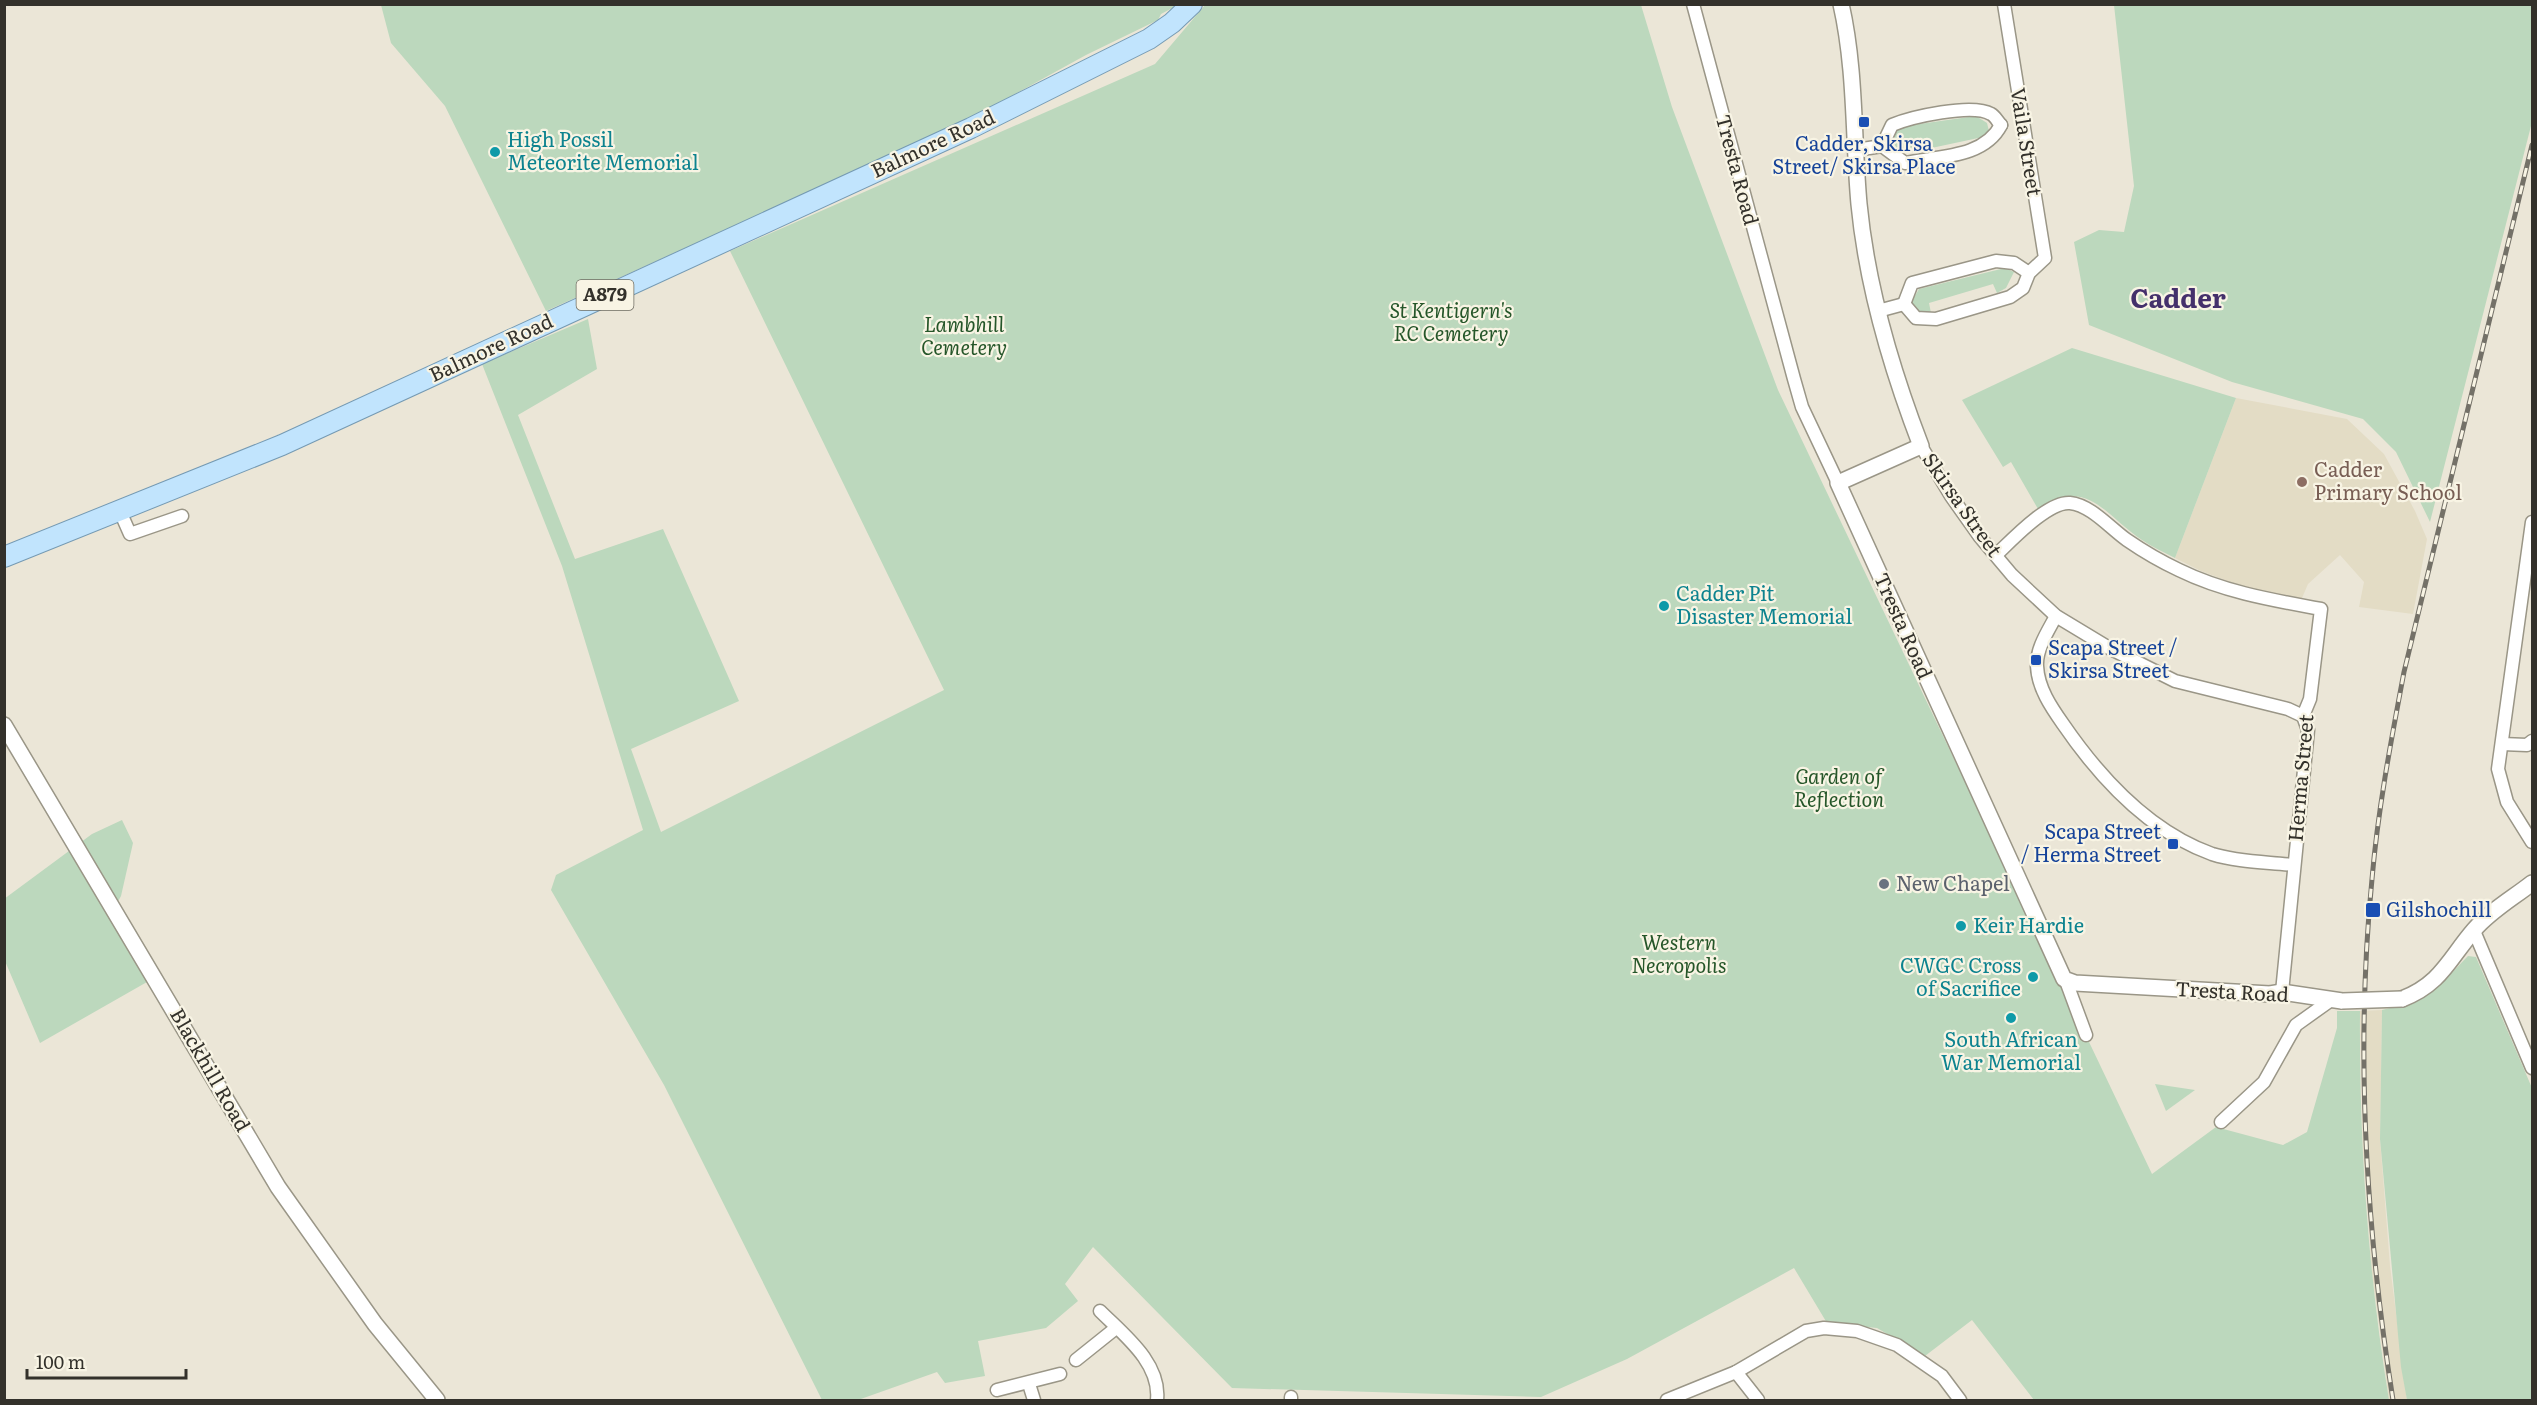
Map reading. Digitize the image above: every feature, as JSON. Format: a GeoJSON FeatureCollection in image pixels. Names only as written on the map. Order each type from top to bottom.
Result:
{"type":"FeatureCollection","features":[{"type":"Feature","properties":{"kind":"main road","name":"Balmore Road"},"geometry":{"type":"LineString","coordinates":[[4,556],[282,445],[970,128],[1149,39],[1172,23],[1192,4]]}},
{"type":"Feature","properties":{"kind":"street","name":"Tresta Road"},"geometry":{"type":"LineString","coordinates":[[1693,4],[1802,407],[2066,981],[2270,994],[2282,992],[2336,1000],[2402,999],[2417,993],[2442,973],[2474,930]]}},
{"type":"Feature","properties":{"kind":"street","name":"Skirsa Street"},"geometry":{"type":"LineString","coordinates":[[1841,4],[1850,63],[1864,248],[1878,311],[1921,446],[1951,496],[1996,555],[2056,616],[2109,648],[2175,681],[2288,710],[2303,716]]}},
{"type":"Feature","properties":{"kind":"street","name":"Vaila Street"},"geometry":{"type":"LineString","coordinates":[[1904,304],[1916,318],[1936,319],[2010,297],[2023,288],[2029,273],[2045,258],[2004,4]]}},
{"type":"Feature","properties":{"kind":"street"},"geometry":{"type":"LineString","coordinates":[[1882,146],[1892,125],[1912,117],[1973,110],[1991,113],[2001,125]]}},
{"type":"Feature","properties":{"kind":"street"},"geometry":{"type":"LineString","coordinates":[[2001,125],[2022,121]]}},
{"type":"Feature","properties":{"kind":"street"},"geometry":{"type":"LineString","coordinates":[[1856,150],[1882,146],[1905,163],[1981,148],[1996,134],[2001,125]]}},
{"type":"Feature","properties":{"kind":"street"},"geometry":{"type":"LineString","coordinates":[[1878,311],[1904,304],[1912,283],[1996,261],[2014,263],[2029,273]]}},
{"type":"Feature","properties":{"kind":"street"},"geometry":{"type":"LineString","coordinates":[[1838,483],[1921,446]]}},
{"type":"Feature","properties":{"kind":"street","name":"Herma Street"},"geometry":{"type":"LineString","coordinates":[[1996,555],[2038,518],[2060,504],[2069,503],[2079,506],[2129,542],[2180,570],[2238,594],[2321,609],[2310,699],[2303,716],[2308,730],[2282,992]]}},
{"type":"Feature","properties":{"kind":"street"},"geometry":{"type":"LineString","coordinates":[[119,509],[130,534],[182,516]]}},
{"type":"Feature","properties":{"kind":"street"},"geometry":{"type":"LineString","coordinates":[[2532,522],[2530,562],[2498,769],[2507,802],[2532,842]]}},
{"type":"Feature","properties":{"kind":"street"},"geometry":{"type":"LineString","coordinates":[[2056,616],[2040,648],[2036,666],[2040,683],[2048,702],[2087,758],[2128,802],[2166,831],[2212,854],[2293,865]]}},
{"type":"Feature","properties":{"kind":"street","name":"Blackhill Road"},"geometry":{"type":"LineString","coordinates":[[4,725],[278,1187],[375,1324],[437,1401]]}},
{"type":"Feature","properties":{"kind":"street"},"geometry":{"type":"LineString","coordinates":[[2502,744],[2527,745],[2532,741]]}},
{"type":"Feature","properties":{"kind":"street"},"geometry":{"type":"LineString","coordinates":[[2532,883],[2474,930],[2532,1068]]}},
{"type":"Feature","properties":{"kind":"street"},"geometry":{"type":"LineString","coordinates":[[2066,981],[2086,1035]]}},
{"type":"Feature","properties":{"kind":"street"},"geometry":{"type":"LineString","coordinates":[[2221,1122],[2264,1082],[2296,1025],[2336,1000]]}},
{"type":"Feature","properties":{"kind":"street"},"geometry":{"type":"LineString","coordinates":[[1100,1311],[1145,1358],[1159,1385],[1157,1401]]}},
{"type":"Feature","properties":{"kind":"street"},"geometry":{"type":"LineString","coordinates":[[1076,1360],[1116,1328]]}},
{"type":"Feature","properties":{"kind":"street"},"geometry":{"type":"LineString","coordinates":[[1667,1401],[1736,1372],[1806,1331],[1824,1328],[1857,1331],[1897,1345],[1942,1376],[1960,1401]]}},
{"type":"Feature","properties":{"kind":"street"},"geometry":{"type":"LineString","coordinates":[[1736,1372],[1758,1401]]}},
{"type":"Feature","properties":{"kind":"street"},"geometry":{"type":"LineString","coordinates":[[997,1390],[1029,1384],[1060,1374]]}},
{"type":"Feature","properties":{"kind":"street"},"geometry":{"type":"LineString","coordinates":[[1029,1384],[1034,1401]]}},
{"type":"Feature","properties":{"kind":"shaded area","name":"Cadder Primary School"},"geometry":{"type":"Polygon","coordinates":[[[2236,398],[2347,419],[2384,454],[2415,511],[2427,539],[2413,614],[2359,607],[2364,582],[2340,555],[2308,584],[2302,598],[2257,592],[2201,571],[2175,558],[2236,398]]]}},
{"type":"Feature","properties":{"kind":"shaded area"},"geometry":{"type":"Polygon","coordinates":[[[2382,1010],[2380,1139],[2390,1266],[2407,1400],[2389,1400],[2372,1273],[2363,1148],[2360,1011],[2382,1010]]]}},
{"type":"Feature","properties":{"kind":"green space"},"geometry":{"type":"Polygon","coordinates":[[[381,5],[1178,5],[1161,14],[1158,20],[1086,55],[966,121],[546,311],[445,106],[391,43],[381,5]]]}},
{"type":"Feature","properties":{"kind":"green space"},"geometry":{"type":"Polygon","coordinates":[[[1205,5],[1641,5],[1672,107],[1778,390],[2152,1174],[2216,1127],[2283,1145],[2307,1132],[2337,1028],[2337,1011],[2360,1011],[2361,1109],[2366,1206],[2375,1304],[2389,1400],[2034,1400],[1972,1320],[1925,1356],[1877,1328],[1827,1323],[1794,1268],[1627,1359],[1541,1397],[1232,1388],[1093,1247],[1065,1284],[1078,1301],[1046,1328],[978,1341],[985,1376],[945,1383],[937,1372],[858,1400],[822,1400],[664,1085],[551,890],[556,875],[643,830],[562,566],[482,364],[588,319],[597,369],[518,415],[575,559],[663,529],[739,701],[631,749],[661,832],[944,690],[730,251],[1155,64],[1205,5]]]}},
{"type":"Feature","properties":{"kind":"green space"},"geometry":{"type":"Polygon","coordinates":[[[2114,5],[2532,5],[2532,122],[2430,522],[2396,452],[2363,419],[2232,382],[2089,325],[2074,242],[2099,230],[2124,232],[2134,186],[2114,5]]]}},
{"type":"Feature","properties":{"kind":"green space"},"geometry":{"type":"Polygon","coordinates":[[[1976,116],[1987,123],[1989,131],[1983,137],[1908,153],[1890,146],[1898,127],[1976,116]]]}},
{"type":"Feature","properties":{"kind":"green space"},"geometry":{"type":"Polygon","coordinates":[[[2005,268],[2014,272],[2006,288],[1997,293],[1993,284],[1929,303],[1931,313],[1921,315],[1910,304],[1919,289],[2005,268]]]}},
{"type":"Feature","properties":{"kind":"green space"},"geometry":{"type":"Polygon","coordinates":[[[2072,348],[2236,398],[2175,558],[2146,543],[2105,510],[2083,497],[2070,496],[2055,500],[2038,509],[2011,462],[2003,467],[1962,400],[2072,348]]]}},
{"type":"Feature","properties":{"kind":"green space"},"geometry":{"type":"Polygon","coordinates":[[[122,820],[133,843],[121,896],[109,918],[147,982],[40,1043],[5,961],[4,899],[92,834],[122,820]]]}},
{"type":"Feature","properties":{"kind":"green space"},"geometry":{"type":"Polygon","coordinates":[[[2468,956],[2476,957],[2532,1088],[2532,1400],[2407,1400],[2401,1367],[2380,1139],[2382,1010],[2411,1002],[2430,992],[2468,956]]]}},
{"type":"Feature","properties":{"kind":"green space"},"geometry":{"type":"Polygon","coordinates":[[[2155,1084],[2195,1090],[2166,1111],[2155,1084]]]}},
{"type":"Feature","properties":{"kind":"railway"},"geometry":{"type":"LineString","coordinates":[[2393,1400],[2376,1271],[2366,1140],[2364,1009],[2375,853],[2385,775],[2404,672],[2532,145]]}},
{"type":"Feature","properties":{"kind":"place","name":"Cadder, Skirsa Street/ Skirsa Place"},"geometry":{"type":"Point","coordinates":[1864,122]}},
{"type":"Feature","properties":{"kind":"place","name":"High Possil Meteorite Memorial"},"geometry":{"type":"Point","coordinates":[495,152]}},
{"type":"Feature","properties":{"kind":"place","name":"Cadder Primary School"},"geometry":{"type":"Point","coordinates":[2302,482]}},
{"type":"Feature","properties":{"kind":"place","name":"Cadder Pit Disaster Memorial"},"geometry":{"type":"Point","coordinates":[1664,606]}},
{"type":"Feature","properties":{"kind":"place","name":"Scapa Street / Skirsa Street"},"geometry":{"type":"Point","coordinates":[2036,660]}},
{"type":"Feature","properties":{"kind":"place","name":"Scapa Street / Herma Street"},"geometry":{"type":"Point","coordinates":[2173,844]}},
{"type":"Feature","properties":{"kind":"place","name":"New Chapel"},"geometry":{"type":"Point","coordinates":[1884,884]}},
{"type":"Feature","properties":{"kind":"place","name":"Gilshochill"},"geometry":{"type":"Point","coordinates":[2373,910]}},
{"type":"Feature","properties":{"kind":"place","name":"Keir Hardie"},"geometry":{"type":"Point","coordinates":[1961,926]}},
{"type":"Feature","properties":{"kind":"place","name":"CWGC Cross of Sacrifice"},"geometry":{"type":"Point","coordinates":[2033,977]}},
{"type":"Feature","properties":{"kind":"place","name":"South African War Memorial"},"geometry":{"type":"Point","coordinates":[2011,1018]}},
{"type":"Feature","properties":{"kind":"district","name":"Cadder"},"geometry":{"type":"Point","coordinates":[2178,299]}},
{"type":"Feature","properties":{"kind":"park label","name":"St Kentigern's RC Cemetery"},"geometry":{"type":"Point","coordinates":[1451,322]}},
{"type":"Feature","properties":{"kind":"park label","name":"Lambhill Cemetery"},"geometry":{"type":"Point","coordinates":[964,336]}},
{"type":"Feature","properties":{"kind":"park label","name":"Garden of Reflection"},"geometry":{"type":"Point","coordinates":[1839,788]}},
{"type":"Feature","properties":{"kind":"park label","name":"Western Necropolis"},"geometry":{"type":"Point","coordinates":[1679,954]}}]}
